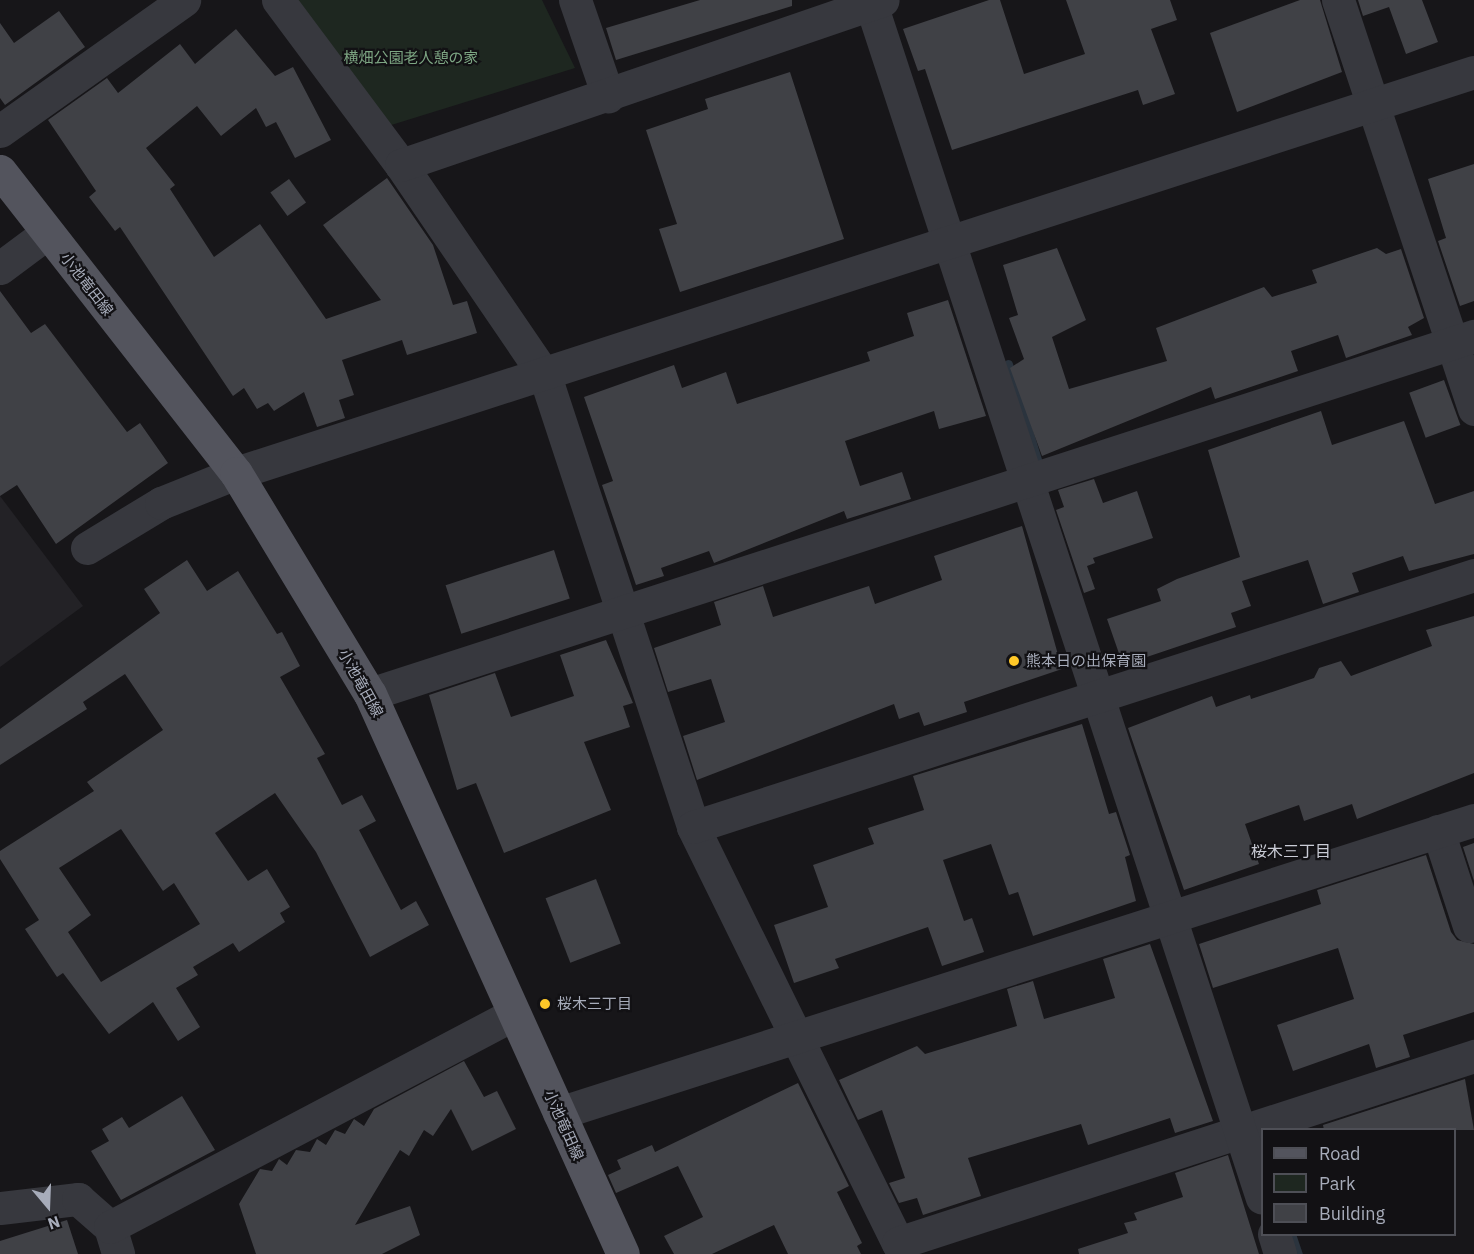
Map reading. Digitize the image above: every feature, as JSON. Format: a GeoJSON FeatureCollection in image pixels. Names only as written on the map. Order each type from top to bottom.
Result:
{"type":"FeatureCollection","features":[{"type":"Feature","properties":{"kind":"main road","name":"小池竜田線"},"geometry":{"type":"LineString","coordinates":[[2,178],[236,473],[370,694],[623,1254]]}},
{"type":"Feature","properties":{"kind":"street"},"geometry":{"type":"LineString","coordinates":[[0,131],[184,0]]}},
{"type":"Feature","properties":{"kind":"street"},"geometry":{"type":"LineString","coordinates":[[278,0],[401,165],[544,376],[693,827],[793,1035],[901,1248],[1241,1131],[1474,1056]]}},
{"type":"Feature","properties":{"kind":"street"},"geometry":{"type":"LineString","coordinates":[[575,0],[608,96]]}},
{"type":"Feature","properties":{"kind":"street"},"geometry":{"type":"LineString","coordinates":[[1338,0],[1463,339],[1474,410]]}},
{"type":"Feature","properties":{"kind":"street"},"geometry":{"type":"LineString","coordinates":[[401,165],[877,2],[1025,478],[1101,696],[1171,919],[1261,1192]]}},
{"type":"Feature","properties":{"kind":"street"},"geometry":{"type":"LineString","coordinates":[[87,548],[161,503],[236,473],[544,376],[952,239],[1474,72]]}},
{"type":"Feature","properties":{"kind":"street"},"geometry":{"type":"LineString","coordinates":[[0,268],[47,233]]}},
{"type":"Feature","properties":{"kind":"street"},"geometry":{"type":"LineString","coordinates":[[370,694],[1025,478],[1463,339]]}},
{"type":"Feature","properties":{"kind":"street"},"geometry":{"type":"LineString","coordinates":[[693,827],[1474,575]]}},
{"type":"Feature","properties":{"kind":"street"},"geometry":{"type":"LineString","coordinates":[[559,1113],[793,1035],[1171,919],[1474,820]]}},
{"type":"Feature","properties":{"kind":"street"},"geometry":{"type":"LineString","coordinates":[[1438,831],[1469,926]]}},
{"type":"Feature","properties":{"kind":"street"},"geometry":{"type":"LineString","coordinates":[[0,1208],[78,1199],[114,1241],[514,1014]]}},
{"type":"Feature","properties":{"kind":"street"},"geometry":{"type":"LineString","coordinates":[[1275,1236],[1280,1254]]}},
{"type":"Feature","properties":{"kind":"shaded area"},"geometry":{"type":"Polygon","coordinates":[[[0,496],[83,606],[0,667],[0,496]]]}},
{"type":"Feature","properties":{"kind":"green space","name":"横畑公園老人憩の家"},"geometry":{"type":"Polygon","coordinates":[[[296,0],[542,0],[575,68],[388,126],[296,0]]]}},
{"type":"Feature","properties":{"kind":"building"},"geometry":{"type":"Polygon","coordinates":[[[700,0],[792,0],[792,6],[616,60],[606,28],[700,0]]]}},
{"type":"Feature","properties":{"kind":"building"},"geometry":{"type":"Polygon","coordinates":[[[989,0],[1000,0],[1024,74],[1085,54],[1066,0],[1170,0],[1177,20],[1151,29],[1175,94],[1143,105],[1138,90],[952,150],[925,69],[918,71],[903,29],[989,0]]]}},
{"type":"Feature","properties":{"kind":"building"},"geometry":{"type":"Polygon","coordinates":[[[1300,0],[1320,0],[1342,72],[1237,112],[1210,33],[1300,0]]]}},
{"type":"Feature","properties":{"kind":"building"},"geometry":{"type":"Polygon","coordinates":[[[1358,0],[1422,0],[1438,42],[1406,54],[1389,7],[1363,16],[1358,0]]]}},
{"type":"Feature","properties":{"kind":"building"},"geometry":{"type":"Polygon","coordinates":[[[59,11],[85,47],[5,105],[0,98],[0,23],[14,43],[59,11]]]}},
{"type":"Feature","properties":{"kind":"building"},"geometry":{"type":"Polygon","coordinates":[[[236,29],[275,76],[293,67],[331,140],[295,158],[276,122],[266,127],[256,108],[221,136],[197,106],[146,148],[175,185],[170,189],[214,257],[260,224],[326,319],[381,300],[323,225],[387,178],[433,245],[453,305],[467,301],[477,333],[407,355],[402,340],[342,360],[354,395],[339,400],[345,418],[317,427],[304,392],[274,411],[268,403],[257,409],[244,388],[233,396],[120,227],[115,231],[89,197],[96,191],[48,120],[107,78],[118,93],[180,44],[195,64],[236,29]]]}},
{"type":"Feature","properties":{"kind":"building"},"geometry":{"type":"Polygon","coordinates":[[[790,72],[844,239],[680,292],[659,229],[677,224],[646,130],[708,109],[705,99],[790,72]]]}},
{"type":"Feature","properties":{"kind":"building"},"geometry":{"type":"Polygon","coordinates":[[[1474,164],[1474,301],[1460,306],[1438,241],[1446,238],[1428,179],[1474,164]]]}},
{"type":"Feature","properties":{"kind":"building"},"geometry":{"type":"Polygon","coordinates":[[[289,179],[306,202],[287,216],[270,193],[289,179]]]}},
{"type":"Feature","properties":{"kind":"building"},"geometry":{"type":"Polygon","coordinates":[[[1057,248],[1086,320],[1052,337],[1069,389],[1167,361],[1156,328],[1264,287],[1272,297],[1317,283],[1312,270],[1377,248],[1386,254],[1401,249],[1424,318],[1408,327],[1412,335],[1346,358],[1338,335],[1291,351],[1298,371],[1215,399],[1211,387],[1042,456],[1010,368],[1024,359],[1009,318],[1018,315],[1003,265],[1057,248]]]}},
{"type":"Feature","properties":{"kind":"building"},"geometry":{"type":"Polygon","coordinates":[[[0,291],[31,333],[45,324],[127,432],[140,423],[168,463],[56,544],[17,485],[0,496],[0,291]]]}},
{"type":"Feature","properties":{"kind":"building"},"geometry":{"type":"Polygon","coordinates":[[[948,300],[986,416],[939,429],[934,411],[845,441],[860,486],[902,472],[911,499],[847,519],[844,511],[714,563],[709,551],[661,568],[664,576],[636,585],[602,485],[613,481],[584,397],[674,365],[682,388],[726,372],[737,404],[870,361],[867,352],[914,336],[907,313],[948,300]]]}},
{"type":"Feature","properties":{"kind":"building"},"geometry":{"type":"Polygon","coordinates":[[[1444,380],[1460,425],[1426,438],[1409,393],[1444,380]]]}},
{"type":"Feature","properties":{"kind":"building"},"geometry":{"type":"Polygon","coordinates":[[[1321,411],[1332,445],[1404,421],[1435,504],[1474,491],[1474,554],[1409,571],[1403,556],[1352,573],[1359,592],[1323,604],[1308,560],[1242,581],[1251,606],[1231,613],[1236,627],[1123,665],[1107,619],[1161,601],[1157,589],[1177,579],[1240,557],[1208,450],[1321,411]]]}},
{"type":"Feature","properties":{"kind":"building"},"geometry":{"type":"Polygon","coordinates":[[[1094,479],[1103,503],[1137,491],[1153,538],[1093,558],[1095,563],[1087,566],[1095,589],[1084,593],[1056,510],[1064,507],[1058,490],[1094,479]]]}},
{"type":"Feature","properties":{"kind":"building"},"geometry":{"type":"Polygon","coordinates":[[[1022,526],[1062,669],[964,702],[967,712],[924,726],[919,712],[899,719],[894,704],[697,780],[683,736],[725,722],[711,679],[668,692],[654,648],[721,625],[714,602],[763,586],[773,617],[869,586],[875,604],[942,580],[934,556],[1022,526]]]}},
{"type":"Feature","properties":{"kind":"building"},"geometry":{"type":"Polygon","coordinates":[[[554,550],[570,599],[461,634],[446,585],[554,550]]]}},
{"type":"Feature","properties":{"kind":"building"},"geometry":{"type":"Polygon","coordinates":[[[187,560],[207,591],[238,571],[277,634],[282,632],[300,666],[280,677],[325,754],[317,758],[342,805],[362,795],[376,821],[359,830],[401,910],[416,901],[429,925],[370,957],[316,852],[275,793],[215,833],[248,881],[267,869],[290,907],[280,913],[285,922],[239,952],[233,943],[193,967],[198,975],[176,988],[200,1027],[178,1041],[153,1002],[109,1034],[63,973],[57,977],[25,929],[39,920],[0,859],[0,851],[94,791],[87,782],[163,730],[125,674],[83,702],[87,709],[0,765],[0,729],[160,613],[144,589],[187,560]],[[121,829],[59,868],[91,915],[68,932],[101,982],[200,924],[174,883],[163,891],[121,829]]]}},
{"type":"Feature","properties":{"kind":"building"},"geometry":{"type":"Polygon","coordinates":[[[1474,616],[1474,773],[1357,819],[1352,804],[1304,821],[1299,805],[1245,824],[1259,864],[1184,890],[1128,728],[1212,696],[1216,707],[1250,695],[1251,699],[1314,678],[1319,668],[1341,661],[1351,676],[1432,646],[1426,630],[1474,616]]]}},
{"type":"Feature","properties":{"kind":"building"},"geometry":{"type":"Polygon","coordinates":[[[606,640],[633,703],[623,706],[630,727],[584,742],[611,810],[504,853],[476,783],[457,790],[429,695],[495,673],[511,717],[574,696],[560,655],[606,640]]]}},
{"type":"Feature","properties":{"kind":"building"},"geometry":{"type":"Polygon","coordinates":[[[1082,724],[1109,814],[1116,812],[1130,855],[1125,857],[1136,901],[1033,936],[1018,892],[1009,895],[991,844],[943,860],[964,921],[972,918],[984,952],[942,966],[928,927],[835,959],[839,968],[794,983],[774,925],[828,907],[813,865],[874,844],[868,828],[924,810],[913,776],[1082,724]]]}},
{"type":"Feature","properties":{"kind":"building"},"geometry":{"type":"Polygon","coordinates":[[[1474,843],[1474,881],[1463,847],[1474,843]]]}},
{"type":"Feature","properties":{"kind":"building"},"geometry":{"type":"Polygon","coordinates":[[[1426,855],[1451,932],[1457,940],[1474,944],[1474,1012],[1403,1035],[1410,1057],[1376,1068],[1369,1044],[1293,1071],[1277,1025],[1354,999],[1338,948],[1213,988],[1199,944],[1321,904],[1317,890],[1426,855]]]}},
{"type":"Feature","properties":{"kind":"building"},"geometry":{"type":"Polygon","coordinates":[[[596,879],[621,943],[570,963],[546,898],[596,879]]]}},
{"type":"Feature","properties":{"kind":"building"},"geometry":{"type":"Polygon","coordinates":[[[1150,944],[1213,1121],[1175,1133],[1170,1118],[1088,1145],[1081,1124],[968,1158],[981,1196],[923,1215],[917,1198],[899,1203],[889,1183],[905,1178],[882,1110],[858,1120],[839,1080],[917,1046],[925,1054],[1017,1026],[1007,989],[1033,981],[1044,1019],[1115,998],[1103,959],[1150,944]]]}},
{"type":"Feature","properties":{"kind":"building"},"geometry":{"type":"Polygon","coordinates":[[[464,1061],[484,1097],[497,1091],[516,1129],[472,1151],[451,1109],[433,1136],[424,1130],[409,1156],[400,1150],[355,1225],[410,1206],[420,1235],[382,1254],[256,1254],[239,1204],[260,1169],[272,1171],[279,1159],[287,1165],[296,1150],[310,1152],[317,1139],[326,1145],[335,1130],[345,1134],[354,1119],[364,1126],[374,1109],[464,1061]]]}},
{"type":"Feature","properties":{"kind":"building"},"geometry":{"type":"Polygon","coordinates":[[[1465,1079],[1474,1130],[1324,1128],[1323,1125],[1465,1079]]]}},
{"type":"Feature","properties":{"kind":"building"},"geometry":{"type":"Polygon","coordinates":[[[798,1083],[849,1186],[837,1192],[862,1243],[857,1246],[861,1254],[788,1254],[774,1225],[712,1254],[674,1254],[664,1236],[703,1217],[678,1166],[616,1193],[608,1175],[621,1169],[617,1160],[652,1145],[655,1152],[798,1083]]]}},
{"type":"Feature","properties":{"kind":"building"},"geometry":{"type":"Polygon","coordinates":[[[182,1096],[215,1150],[121,1200],[91,1151],[109,1141],[102,1129],[122,1117],[129,1128],[182,1096]]]}},
{"type":"Feature","properties":{"kind":"building"},"geometry":{"type":"Polygon","coordinates":[[[1228,1155],[1259,1254],[1079,1254],[1078,1249],[1128,1233],[1124,1223],[1137,1220],[1134,1213],[1183,1197],[1175,1173],[1228,1155]]]}},
{"type":"Feature","properties":{"kind":"building"},"geometry":{"type":"Polygon","coordinates":[[[67,1220],[78,1254],[0,1254],[0,1241],[67,1220]]]}},
{"type":"Feature","properties":{"kind":"waterway"},"geometry":{"type":"LineString","coordinates":[[1008,364],[1038,463]]}},
{"type":"Feature","properties":{"kind":"waterway"},"geometry":{"type":"LineString","coordinates":[[1292,1236],[1298,1254]]}},
{"type":"Feature","properties":{"kind":"place","name":"熊本日の出保育園"},"geometry":{"type":"Point","coordinates":[1014,661]}},
{"type":"Feature","properties":{"kind":"place","name":"桜木三丁目"},"geometry":{"type":"Point","coordinates":[545,1004]}},
{"type":"Feature","properties":{"kind":"district","name":"桜木三丁目"},"geometry":{"type":"Point","coordinates":[1291,851]}}]}
